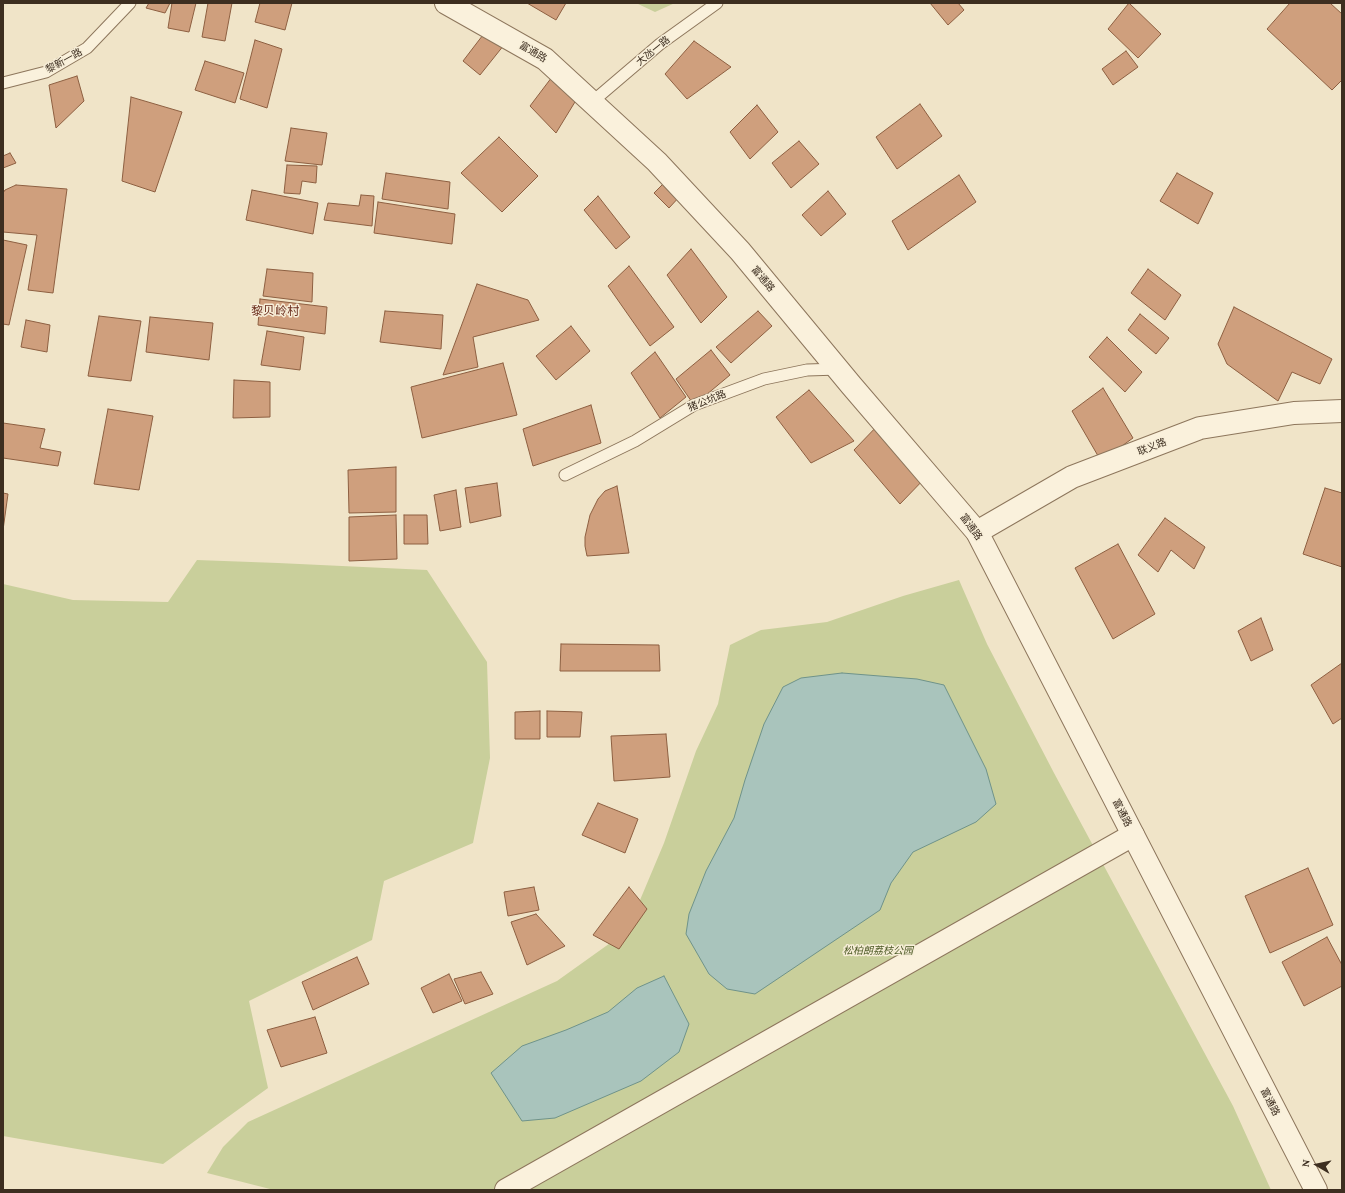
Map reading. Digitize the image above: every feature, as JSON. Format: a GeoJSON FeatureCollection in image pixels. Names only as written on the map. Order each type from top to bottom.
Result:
{"type":"FeatureCollection","features":[{"type":"Feature","properties":{"kind":"street","name":"富通路"},"geometry":{"type":"LineString","coordinates":[[446,3],[545,59],[657,162],[740,251],[976,532],[1316,1190]]}},
{"type":"Feature","properties":{"kind":"street","name":"联义路"},"geometry":{"type":"LineString","coordinates":[[976,532],[1072,477],[1200,428],[1294,413],[1342,411]]}},
{"type":"Feature","properties":{"kind":"street"},"geometry":{"type":"LineString","coordinates":[[506,1190],[1133,835]]}},
{"type":"Feature","properties":{"kind":"lane","name":"黎新一路"},"geometry":{"type":"LineString","coordinates":[[3,83],[46,72],[87,48],[130,3]]}},
{"type":"Feature","properties":{"kind":"lane","name":"大氹一路"},"geometry":{"type":"LineString","coordinates":[[592,102],[660,44],[717,3]]}},
{"type":"Feature","properties":{"kind":"lane","name":"猪公坑路"},"geometry":{"type":"LineString","coordinates":[[565,475],[635,441],[694,404],[764,379],[807,370],[838,369]]}},
{"type":"Feature","properties":{"kind":"green space"},"geometry":{"type":"Polygon","coordinates":[[[636,3],[675,3],[655,12],[636,3]]]}},
{"type":"Feature","properties":{"kind":"green space"},"geometry":{"type":"Polygon","coordinates":[[[197,560],[427,570],[487,662],[490,758],[473,843],[384,881],[372,940],[249,1001],[268,1088],[163,1164],[3,1136],[3,584],[73,600],[168,602],[197,560]]]}},
{"type":"Feature","properties":{"kind":"green space","name":"松柏朗荔枝公园"},"geometry":{"type":"Polygon","coordinates":[[[959,580],[987,644],[1054,773],[1233,1106],[1271,1190],[274,1190],[207,1173],[223,1147],[248,1122],[557,981],[627,931],[664,843],[696,751],[718,704],[730,645],[761,630],[827,622],[903,596],[959,580]]]}},
{"type":"Feature","properties":{"kind":"water"},"geometry":{"type":"Polygon","coordinates":[[[842,673],[917,679],[944,685],[986,769],[996,804],[976,822],[913,852],[891,883],[880,910],[755,994],[727,989],[709,974],[686,934],[689,914],[706,871],[734,818],[764,724],[783,687],[801,678],[842,673]]]}},
{"type":"Feature","properties":{"kind":"water"},"geometry":{"type":"Polygon","coordinates":[[[664,976],[689,1024],[679,1052],[641,1081],[555,1118],[522,1121],[491,1073],[522,1046],[566,1030],[608,1012],[637,988],[664,976]]]}},
{"type":"Feature","properties":{"kind":"building"},"geometry":{"type":"Polygon","coordinates":[[[149,3],[170,3],[165,13],[146,8],[149,3]]]}},
{"type":"Feature","properties":{"kind":"building"},"geometry":{"type":"Polygon","coordinates":[[[172,3],[196,3],[189,32],[168,28],[172,3]]]}},
{"type":"Feature","properties":{"kind":"building"},"geometry":{"type":"Polygon","coordinates":[[[208,3],[232,3],[225,41],[202,37],[208,3]]]}},
{"type":"Feature","properties":{"kind":"building"},"geometry":{"type":"Polygon","coordinates":[[[260,3],[292,3],[285,30],[255,22],[260,3]]]}},
{"type":"Feature","properties":{"kind":"building"},"geometry":{"type":"Polygon","coordinates":[[[527,3],[566,3],[556,20],[527,3]]]}},
{"type":"Feature","properties":{"kind":"building"},"geometry":{"type":"Polygon","coordinates":[[[930,3],[958,3],[964,10],[948,25],[930,3]]]}},
{"type":"Feature","properties":{"kind":"building"},"geometry":{"type":"Polygon","coordinates":[[[1129,3],[1161,34],[1138,58],[1108,29],[1129,3]]]}},
{"type":"Feature","properties":{"kind":"building"},"geometry":{"type":"Polygon","coordinates":[[[1290,3],[1330,3],[1342,14],[1342,80],[1332,90],[1267,29],[1290,3]]]}},
{"type":"Feature","properties":{"kind":"building"},"geometry":{"type":"Polygon","coordinates":[[[486,31],[504,45],[480,75],[463,61],[486,31]]]}},
{"type":"Feature","properties":{"kind":"building"},"geometry":{"type":"Polygon","coordinates":[[[255,40],[282,49],[267,108],[240,99],[255,40]]]}},
{"type":"Feature","properties":{"kind":"building"},"geometry":{"type":"Polygon","coordinates":[[[694,41],[731,67],[687,99],[665,74],[694,41]]]}},
{"type":"Feature","properties":{"kind":"building"},"geometry":{"type":"Polygon","coordinates":[[[1126,51],[1138,67],[1113,85],[1102,69],[1126,51]]]}},
{"type":"Feature","properties":{"kind":"building"},"geometry":{"type":"Polygon","coordinates":[[[205,61],[244,73],[235,103],[195,90],[205,61]]]}},
{"type":"Feature","properties":{"kind":"building"},"geometry":{"type":"Polygon","coordinates":[[[77,76],[84,101],[56,128],[49,85],[77,76]]]}},
{"type":"Feature","properties":{"kind":"building"},"geometry":{"type":"Polygon","coordinates":[[[552,77],[578,97],[556,133],[530,106],[552,77]]]}},
{"type":"Feature","properties":{"kind":"building"},"geometry":{"type":"Polygon","coordinates":[[[131,97],[182,112],[155,192],[122,181],[131,97]]]}},
{"type":"Feature","properties":{"kind":"building"},"geometry":{"type":"Polygon","coordinates":[[[920,104],[942,136],[897,169],[876,137],[920,104]]]}},
{"type":"Feature","properties":{"kind":"building"},"geometry":{"type":"Polygon","coordinates":[[[757,105],[778,132],[750,159],[730,132],[757,105]]]}},
{"type":"Feature","properties":{"kind":"building"},"geometry":{"type":"Polygon","coordinates":[[[291,128],[327,133],[322,165],[285,161],[291,128]]]}},
{"type":"Feature","properties":{"kind":"building"},"geometry":{"type":"Polygon","coordinates":[[[499,137],[538,176],[502,212],[461,173],[499,137]]]}},
{"type":"Feature","properties":{"kind":"building"},"geometry":{"type":"Polygon","coordinates":[[[799,141],[819,164],[791,188],[772,163],[799,141]]]}},
{"type":"Feature","properties":{"kind":"building"},"geometry":{"type":"Polygon","coordinates":[[[10,153],[16,163],[3,168],[3,156],[10,153]]]}},
{"type":"Feature","properties":{"kind":"building"},"geometry":{"type":"Polygon","coordinates":[[[287,165],[317,166],[316,183],[302,181],[300,194],[284,193],[287,165]]]}},
{"type":"Feature","properties":{"kind":"building"},"geometry":{"type":"Polygon","coordinates":[[[386,173],[450,182],[448,209],[382,199],[386,173]]]}},
{"type":"Feature","properties":{"kind":"building"},"geometry":{"type":"Polygon","coordinates":[[[1177,173],[1213,193],[1198,224],[1160,201],[1177,173]]]}},
{"type":"Feature","properties":{"kind":"building"},"geometry":{"type":"Polygon","coordinates":[[[959,175],[976,202],[908,250],[892,221],[959,175]]]}},
{"type":"Feature","properties":{"kind":"building"},"geometry":{"type":"Polygon","coordinates":[[[668,179],[681,195],[669,208],[654,193],[668,179]]]}},
{"type":"Feature","properties":{"kind":"building"},"geometry":{"type":"Polygon","coordinates":[[[16,185],[67,189],[53,293],[28,290],[37,235],[3,232],[3,193],[5,190],[16,185]]]}},
{"type":"Feature","properties":{"kind":"building"},"geometry":{"type":"Polygon","coordinates":[[[252,190],[318,203],[313,234],[246,220],[252,190]]]}},
{"type":"Feature","properties":{"kind":"building"},"geometry":{"type":"Polygon","coordinates":[[[828,191],[846,214],[821,236],[802,215],[828,191]]]}},
{"type":"Feature","properties":{"kind":"building"},"geometry":{"type":"Polygon","coordinates":[[[361,195],[374,196],[372,226],[324,220],[328,203],[359,206],[361,195]]]}},
{"type":"Feature","properties":{"kind":"building"},"geometry":{"type":"Polygon","coordinates":[[[598,196],[630,237],[616,249],[584,210],[598,196]]]}},
{"type":"Feature","properties":{"kind":"building"},"geometry":{"type":"Polygon","coordinates":[[[378,202],[455,214],[452,244],[374,233],[378,202]]]}},
{"type":"Feature","properties":{"kind":"building"},"geometry":{"type":"Polygon","coordinates":[[[3,240],[27,245],[9,325],[3,324],[3,240]]]}},
{"type":"Feature","properties":{"kind":"building"},"geometry":{"type":"Polygon","coordinates":[[[691,249],[727,297],[701,323],[667,275],[691,249]]]}},
{"type":"Feature","properties":{"kind":"building"},"geometry":{"type":"Polygon","coordinates":[[[629,266],[674,327],[650,346],[608,286],[629,266]]]}},
{"type":"Feature","properties":{"kind":"building"},"geometry":{"type":"Polygon","coordinates":[[[267,269],[313,273],[312,302],[263,296],[267,269]]]}},
{"type":"Feature","properties":{"kind":"building"},"geometry":{"type":"Polygon","coordinates":[[[1148,269],[1181,295],[1165,320],[1131,293],[1148,269]]]}},
{"type":"Feature","properties":{"kind":"building"},"geometry":{"type":"Polygon","coordinates":[[[477,284],[528,300],[539,320],[473,337],[478,367],[443,375],[477,284]]]}},
{"type":"Feature","properties":{"kind":"building"},"geometry":{"type":"Polygon","coordinates":[[[260,299],[327,307],[325,334],[258,325],[260,299]]]}},
{"type":"Feature","properties":{"kind":"building"},"geometry":{"type":"Polygon","coordinates":[[[1234,307],[1332,359],[1320,384],[1292,372],[1278,401],[1227,364],[1218,344],[1234,307]]]}},
{"type":"Feature","properties":{"kind":"building"},"geometry":{"type":"Polygon","coordinates":[[[385,311],[443,315],[441,349],[380,342],[385,311]]]}},
{"type":"Feature","properties":{"kind":"building"},"geometry":{"type":"Polygon","coordinates":[[[758,311],[772,326],[731,363],[716,347],[758,311]]]}},
{"type":"Feature","properties":{"kind":"building"},"geometry":{"type":"Polygon","coordinates":[[[1140,314],[1169,338],[1156,354],[1128,330],[1140,314]]]}},
{"type":"Feature","properties":{"kind":"building"},"geometry":{"type":"Polygon","coordinates":[[[99,316],[141,321],[131,381],[88,376],[99,316]]]}},
{"type":"Feature","properties":{"kind":"building"},"geometry":{"type":"Polygon","coordinates":[[[150,317],[213,323],[209,360],[146,352],[150,317]]]}},
{"type":"Feature","properties":{"kind":"building"},"geometry":{"type":"Polygon","coordinates":[[[26,320],[50,325],[47,352],[21,347],[26,320]]]}},
{"type":"Feature","properties":{"kind":"building"},"geometry":{"type":"Polygon","coordinates":[[[571,326],[590,351],[556,380],[536,356],[571,326]]]}},
{"type":"Feature","properties":{"kind":"building"},"geometry":{"type":"Polygon","coordinates":[[[267,331],[304,337],[300,370],[261,365],[267,331]]]}},
{"type":"Feature","properties":{"kind":"building"},"geometry":{"type":"Polygon","coordinates":[[[1107,337],[1142,372],[1125,392],[1089,357],[1107,337]]]}},
{"type":"Feature","properties":{"kind":"building"},"geometry":{"type":"Polygon","coordinates":[[[711,350],[730,375],[694,405],[676,379],[711,350]]]}},
{"type":"Feature","properties":{"kind":"building"},"geometry":{"type":"Polygon","coordinates":[[[655,352],[686,397],[660,418],[631,373],[655,352]]]}},
{"type":"Feature","properties":{"kind":"building"},"geometry":{"type":"Polygon","coordinates":[[[503,363],[517,415],[422,438],[411,387],[503,363]]]}},
{"type":"Feature","properties":{"kind":"building"},"geometry":{"type":"Polygon","coordinates":[[[234,380],[270,382],[270,417],[233,418],[234,380]]]}},
{"type":"Feature","properties":{"kind":"building"},"geometry":{"type":"Polygon","coordinates":[[[1103,388],[1133,438],[1101,461],[1072,411],[1103,388]]]}},
{"type":"Feature","properties":{"kind":"building"},"geometry":{"type":"Polygon","coordinates":[[[809,390],[854,441],[811,463],[776,417],[809,390]]]}},
{"type":"Feature","properties":{"kind":"building"},"geometry":{"type":"Polygon","coordinates":[[[591,405],[601,443],[533,466],[523,429],[591,405]]]}},
{"type":"Feature","properties":{"kind":"building"},"geometry":{"type":"Polygon","coordinates":[[[108,409],[153,416],[139,490],[94,484],[108,409]]]}},
{"type":"Feature","properties":{"kind":"building"},"geometry":{"type":"Polygon","coordinates":[[[882,421],[928,475],[900,504],[854,450],[882,421]]]}},
{"type":"Feature","properties":{"kind":"building"},"geometry":{"type":"Polygon","coordinates":[[[3,423],[45,429],[40,448],[61,452],[58,466],[3,458],[3,423]]]}},
{"type":"Feature","properties":{"kind":"building"},"geometry":{"type":"Polygon","coordinates":[[[396,467],[396,512],[349,513],[348,470],[396,467]]]}},
{"type":"Feature","properties":{"kind":"building"},"geometry":{"type":"Polygon","coordinates":[[[497,483],[501,516],[470,523],[465,488],[497,483]]]}},
{"type":"Feature","properties":{"kind":"building"},"geometry":{"type":"Polygon","coordinates":[[[617,486],[629,553],[587,556],[585,537],[590,515],[598,499],[605,491],[617,486]]]}},
{"type":"Feature","properties":{"kind":"building"},"geometry":{"type":"Polygon","coordinates":[[[1325,488],[1342,493],[1342,567],[1303,554],[1325,488]]]}},
{"type":"Feature","properties":{"kind":"building"},"geometry":{"type":"Polygon","coordinates":[[[456,490],[461,527],[440,531],[434,495],[456,490]]]}},
{"type":"Feature","properties":{"kind":"building"},"geometry":{"type":"Polygon","coordinates":[[[3,493],[8,494],[3,530],[3,493]]]}},
{"type":"Feature","properties":{"kind":"building"},"geometry":{"type":"Polygon","coordinates":[[[396,515],[397,559],[349,561],[349,517],[396,515]]]}},
{"type":"Feature","properties":{"kind":"building"},"geometry":{"type":"Polygon","coordinates":[[[404,515],[427,515],[428,544],[404,544],[404,515]]]}},
{"type":"Feature","properties":{"kind":"building"},"geometry":{"type":"Polygon","coordinates":[[[1165,518],[1205,547],[1194,569],[1171,550],[1158,572],[1138,555],[1165,518]]]}},
{"type":"Feature","properties":{"kind":"building"},"geometry":{"type":"Polygon","coordinates":[[[1118,544],[1155,614],[1113,639],[1075,568],[1118,544]]]}},
{"type":"Feature","properties":{"kind":"building"},"geometry":{"type":"Polygon","coordinates":[[[1261,618],[1273,650],[1251,661],[1238,631],[1261,618]]]}},
{"type":"Feature","properties":{"kind":"building"},"geometry":{"type":"Polygon","coordinates":[[[561,644],[659,645],[660,671],[560,671],[561,644]]]}},
{"type":"Feature","properties":{"kind":"building"},"geometry":{"type":"Polygon","coordinates":[[[1342,663],[1342,718],[1333,724],[1311,685],[1342,663]]]}},
{"type":"Feature","properties":{"kind":"building"},"geometry":{"type":"Polygon","coordinates":[[[540,711],[540,739],[515,739],[515,712],[540,711]]]}},
{"type":"Feature","properties":{"kind":"building"},"geometry":{"type":"Polygon","coordinates":[[[547,711],[582,712],[580,737],[547,737],[547,711]]]}},
{"type":"Feature","properties":{"kind":"building"},"geometry":{"type":"Polygon","coordinates":[[[666,734],[670,777],[614,781],[611,736],[666,734]]]}},
{"type":"Feature","properties":{"kind":"building"},"geometry":{"type":"Polygon","coordinates":[[[598,803],[638,819],[625,853],[582,835],[598,803]]]}},
{"type":"Feature","properties":{"kind":"building"},"geometry":{"type":"Polygon","coordinates":[[[1308,868],[1333,925],[1270,953],[1245,896],[1308,868]]]}},
{"type":"Feature","properties":{"kind":"building"},"geometry":{"type":"Polygon","coordinates":[[[534,887],[539,910],[508,916],[504,892],[534,887]]]}},
{"type":"Feature","properties":{"kind":"building"},"geometry":{"type":"Polygon","coordinates":[[[629,887],[647,909],[619,949],[593,935],[629,887]]]}},
{"type":"Feature","properties":{"kind":"building"},"geometry":{"type":"Polygon","coordinates":[[[536,914],[565,946],[527,965],[511,922],[536,914]]]}},
{"type":"Feature","properties":{"kind":"building"},"geometry":{"type":"Polygon","coordinates":[[[1327,937],[1342,965],[1342,986],[1304,1006],[1282,962],[1327,937]]]}},
{"type":"Feature","properties":{"kind":"building"},"geometry":{"type":"Polygon","coordinates":[[[357,957],[369,984],[313,1010],[302,982],[357,957]]]}},
{"type":"Feature","properties":{"kind":"building"},"geometry":{"type":"Polygon","coordinates":[[[481,972],[493,994],[465,1004],[454,979],[481,972]]]}},
{"type":"Feature","properties":{"kind":"building"},"geometry":{"type":"Polygon","coordinates":[[[449,974],[462,1001],[433,1013],[421,988],[449,974]]]}},
{"type":"Feature","properties":{"kind":"building"},"geometry":{"type":"Polygon","coordinates":[[[315,1017],[327,1053],[281,1067],[267,1030],[315,1017]]]}},
{"type":"Feature","properties":{"kind":"district","name":"黎贝岭村"},"geometry":{"type":"Point","coordinates":[275,311]}}]}
